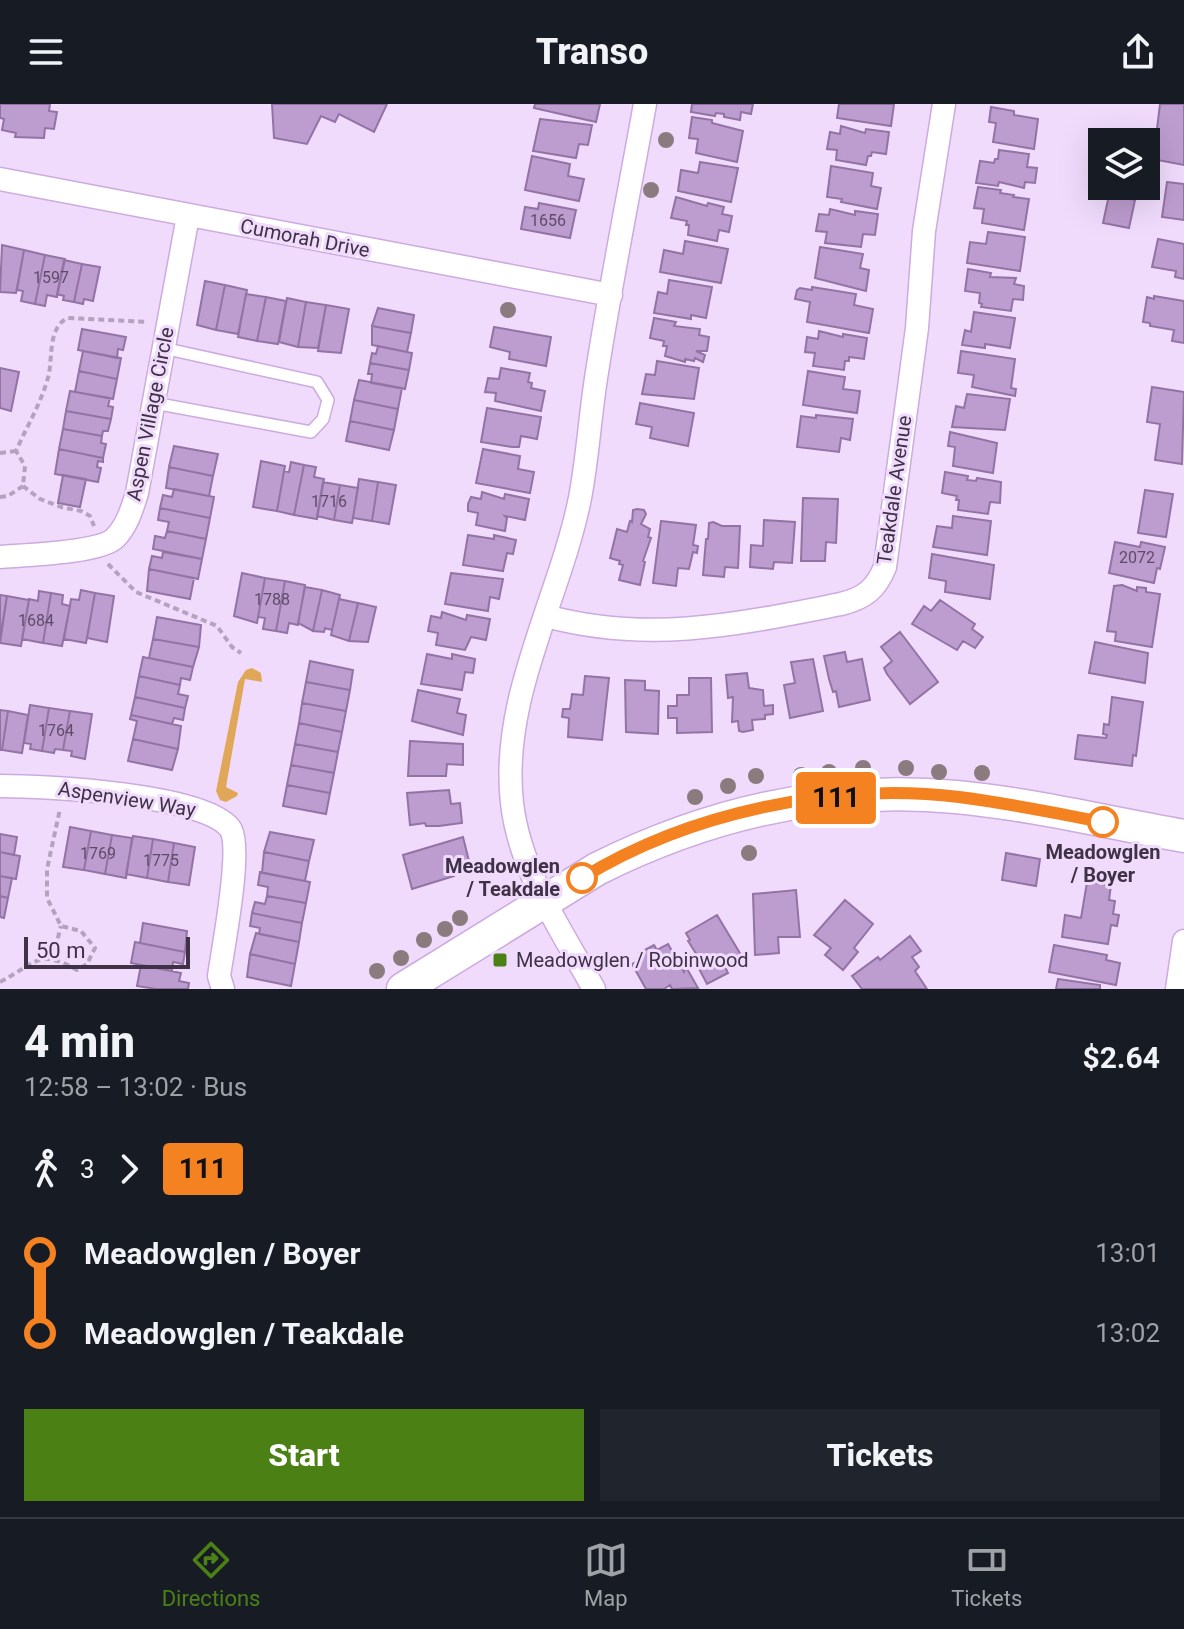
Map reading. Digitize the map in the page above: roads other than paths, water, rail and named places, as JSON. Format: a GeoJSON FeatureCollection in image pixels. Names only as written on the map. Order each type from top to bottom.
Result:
{"type":"FeatureCollection","features":[{"type":"Feature","properties":{"kind":"street"},"geometry":{"type":"LineString","coordinates":[[594,989],[522,854],[512,801],[512,745],[522,691],[565,561],[580,497],[596,375],[645,104]]}},
{"type":"Feature","properties":{"kind":"street","name":"Teakdale Avenue"},"geometry":{"type":"LineString","coordinates":[[546,616],[582,626],[638,631],[684,630],[729,626],[841,604],[859,599],[874,589],[885,567],[917,328],[924,231],[944,104]]}},
{"type":"Feature","properties":{"kind":"street","name":"Cumorah Drive"},"geometry":{"type":"LineString","coordinates":[[0,179],[611,295]]}},
{"type":"Feature","properties":{"kind":"street","name":"Aspen Village Circle"},"geometry":{"type":"LineString","coordinates":[[0,557],[100,547],[115,539],[129,517],[137,493],[188,216]]}},
{"type":"Feature","properties":{"kind":"street","name":"Aspenview Way"},"geometry":{"type":"LineString","coordinates":[[0,786],[65,787],[198,809],[218,817],[231,830],[236,851],[219,976],[223,989]]}},
{"type":"Feature","properties":{"kind":"street"},"geometry":{"type":"LineString","coordinates":[[403,989],[597,869],[656,841],[727,817],[798,801],[877,794],[958,797],[1184,836]]}},
{"type":"Feature","properties":{"kind":"street"},"geometry":{"type":"LineString","coordinates":[[1177,989],[1184,941]]}},
{"type":"Feature","properties":{"kind":"lane"},"geometry":{"type":"LineString","coordinates":[[154,403],[311,432],[323,419],[328,400],[317,382],[163,348]]}},
{"type":"Feature","properties":{"kind":"place","name":"Meadowglen / Boyer"},"geometry":{"type":"Point","coordinates":[1103,822]}},
{"type":"Feature","properties":{"kind":"place","name":"Meadowglen / Teakdale"},"geometry":{"type":"Point","coordinates":[582,878]}},
{"type":"Feature","properties":{"kind":"place","name":"Meadowglen / Robinwood"},"geometry":{"type":"Point","coordinates":[500,960]}}]}
